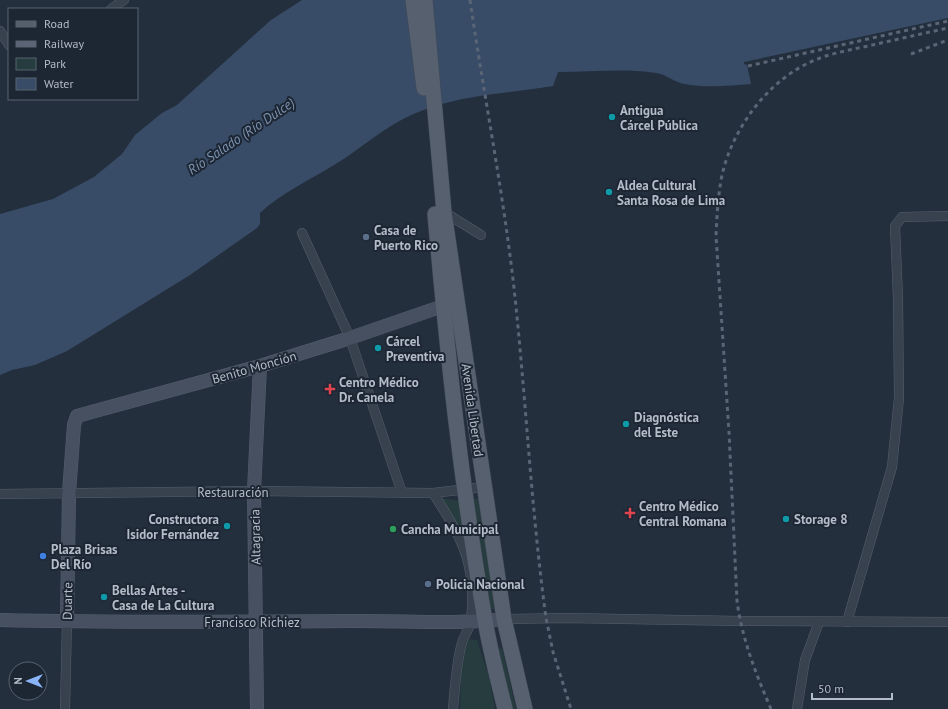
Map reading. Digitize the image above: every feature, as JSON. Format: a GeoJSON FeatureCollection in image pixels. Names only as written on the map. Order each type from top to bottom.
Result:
{"type":"FeatureCollection","features":[{"type":"Feature","properties":{"kind":"main road"},"geometry":{"type":"LineString","coordinates":[[413,0],[431,110]]}},
{"type":"Feature","properties":{"kind":"main road"},"geometry":{"type":"LineString","coordinates":[[425,0],[431,110]]}},
{"type":"Feature","properties":{"kind":"main road","name":"Avenida Libertad"},"geometry":{"type":"LineString","coordinates":[[431,110],[444,212],[504,619],[525,709]]}},
{"type":"Feature","properties":{"kind":"main road","name":"Avenida Libertad"},"geometry":{"type":"LineString","coordinates":[[431,110],[443,306],[465,490],[478,622],[505,709]]}},
{"type":"Feature","properties":{"kind":"main road","name":"Benito Monción"},"geometry":{"type":"LineString","coordinates":[[73,430],[76,418],[80,415],[260,366],[350,338],[443,306]]}},
{"type":"Feature","properties":{"kind":"main road","name":"Altagracia"},"geometry":{"type":"LineString","coordinates":[[257,709],[254,491],[260,366]]}},
{"type":"Feature","properties":{"kind":"main road","name":"Duarte"},"geometry":{"type":"LineString","coordinates":[[67,621],[69,493],[73,430]]}},
{"type":"Feature","properties":{"kind":"main road","name":"Francisco Richiez"},"geometry":{"type":"LineString","coordinates":[[0,620],[478,622],[504,619]]}},
{"type":"Feature","properties":{"kind":"street"},"geometry":{"type":"LineString","coordinates":[[112,8],[124,0]]}},
{"type":"Feature","properties":{"kind":"street"},"geometry":{"type":"LineString","coordinates":[[0,31],[8,43]]}},
{"type":"Feature","properties":{"kind":"street"},"geometry":{"type":"LineString","coordinates":[[444,212],[482,235]]}},
{"type":"Feature","properties":{"kind":"street"},"geometry":{"type":"LineString","coordinates":[[847,622],[892,467],[899,398],[898,298],[895,226],[902,217],[948,216]]}},
{"type":"Feature","properties":{"kind":"street"},"geometry":{"type":"LineString","coordinates":[[302,233],[350,338],[402,493]]}},
{"type":"Feature","properties":{"kind":"street","name":"Restauración"},"geometry":{"type":"LineString","coordinates":[[0,494],[254,491],[433,493],[484,487]]}},
{"type":"Feature","properties":{"kind":"street"},"geometry":{"type":"LineString","coordinates":[[433,493],[461,538],[468,556],[478,622],[462,641],[453,709]]}},
{"type":"Feature","properties":{"kind":"street"},"geometry":{"type":"LineString","coordinates":[[504,619],[566,618],[819,622],[948,622]]}},
{"type":"Feature","properties":{"kind":"street","name":"Duarte"},"geometry":{"type":"LineString","coordinates":[[65,709],[67,621]]}},
{"type":"Feature","properties":{"kind":"street"},"geometry":{"type":"LineString","coordinates":[[797,709],[805,660],[819,622]]}},
{"type":"Feature","properties":{"kind":"green space"},"geometry":{"type":"Polygon","coordinates":[[[439,498],[461,501],[464,536],[439,498]]]}},
{"type":"Feature","properties":{"kind":"green space"},"geometry":{"type":"Polygon","coordinates":[[[483,498],[494,609],[481,611],[468,500],[483,498]]]}},
{"type":"Feature","properties":{"kind":"green space"},"geometry":{"type":"Polygon","coordinates":[[[466,639],[477,640],[489,677],[495,709],[460,709],[461,656],[466,639]]]}},
{"type":"Feature","properties":{"kind":"green space"},"geometry":{"type":"Polygon","coordinates":[[[502,648],[516,709],[503,709],[490,652],[502,648]]]}},
{"type":"Feature","properties":{"kind":"water","name":"Río Salado (Río Dulce)"},"geometry":{"type":"Polygon","coordinates":[[[302,0],[948,0],[948,18],[744,62],[744,64],[747,65],[751,84],[700,86],[680,83],[660,74],[632,71],[558,72],[553,86],[466,98],[416,113],[394,124],[325,171],[277,199],[260,213],[260,224],[257,228],[190,275],[67,351],[35,365],[12,370],[0,375],[0,214],[53,199],[94,177],[122,154],[135,135],[162,113],[177,105],[271,20],[302,0]]]}},
{"type":"Feature","properties":{"kind":"railway"},"geometry":{"type":"LineString","coordinates":[[470,0],[510,252],[536,536],[546,618],[553,652],[571,709]]}},
{"type":"Feature","properties":{"kind":"railway"},"geometry":{"type":"LineString","coordinates":[[748,66],[948,21]]}},
{"type":"Feature","properties":{"kind":"railway"},"geometry":{"type":"LineString","coordinates":[[771,709],[746,643],[737,601],[729,432],[716,236],[722,175],[727,157],[735,139],[755,107],[768,92],[798,68],[815,60],[834,54],[948,28]]}},
{"type":"Feature","properties":{"kind":"railway"},"geometry":{"type":"LineString","coordinates":[[911,54],[948,40]]}},
{"type":"Feature","properties":{"kind":"place","name":"Antigua Cárcel Pública"},"geometry":{"type":"Point","coordinates":[612,117]}},
{"type":"Feature","properties":{"kind":"place","name":"Aldea Cultural Santa Rosa de Lima"},"geometry":{"type":"Point","coordinates":[609,192]}},
{"type":"Feature","properties":{"kind":"place","name":"Casa de Puerto Rico"},"geometry":{"type":"Point","coordinates":[366,237]}},
{"type":"Feature","properties":{"kind":"place","name":"Cárcel Preventiva"},"geometry":{"type":"Point","coordinates":[378,348]}},
{"type":"Feature","properties":{"kind":"place","name":"Centro Médico Dr. Canela"},"geometry":{"type":"Point","coordinates":[330,389]}},
{"type":"Feature","properties":{"kind":"place","name":"Diagnóstica del Este"},"geometry":{"type":"Point","coordinates":[626,424]}},
{"type":"Feature","properties":{"kind":"place","name":"Centro Médico Central Romana"},"geometry":{"type":"Point","coordinates":[630,513]}},
{"type":"Feature","properties":{"kind":"place","name":"Storage 8"},"geometry":{"type":"Point","coordinates":[786,519]}},
{"type":"Feature","properties":{"kind":"place","name":"Constructora Isidor Fernández"},"geometry":{"type":"Point","coordinates":[227,526]}},
{"type":"Feature","properties":{"kind":"place","name":"Cancha Municipal"},"geometry":{"type":"Point","coordinates":[393,529]}},
{"type":"Feature","properties":{"kind":"place","name":"Plaza Brisas Del Río"},"geometry":{"type":"Point","coordinates":[43,556]}},
{"type":"Feature","properties":{"kind":"place","name":"Policia Nacional"},"geometry":{"type":"Point","coordinates":[428,584]}},
{"type":"Feature","properties":{"kind":"place","name":"Bellas Artes - Casa de La Cultura"},"geometry":{"type":"Point","coordinates":[104,597]}}]}
